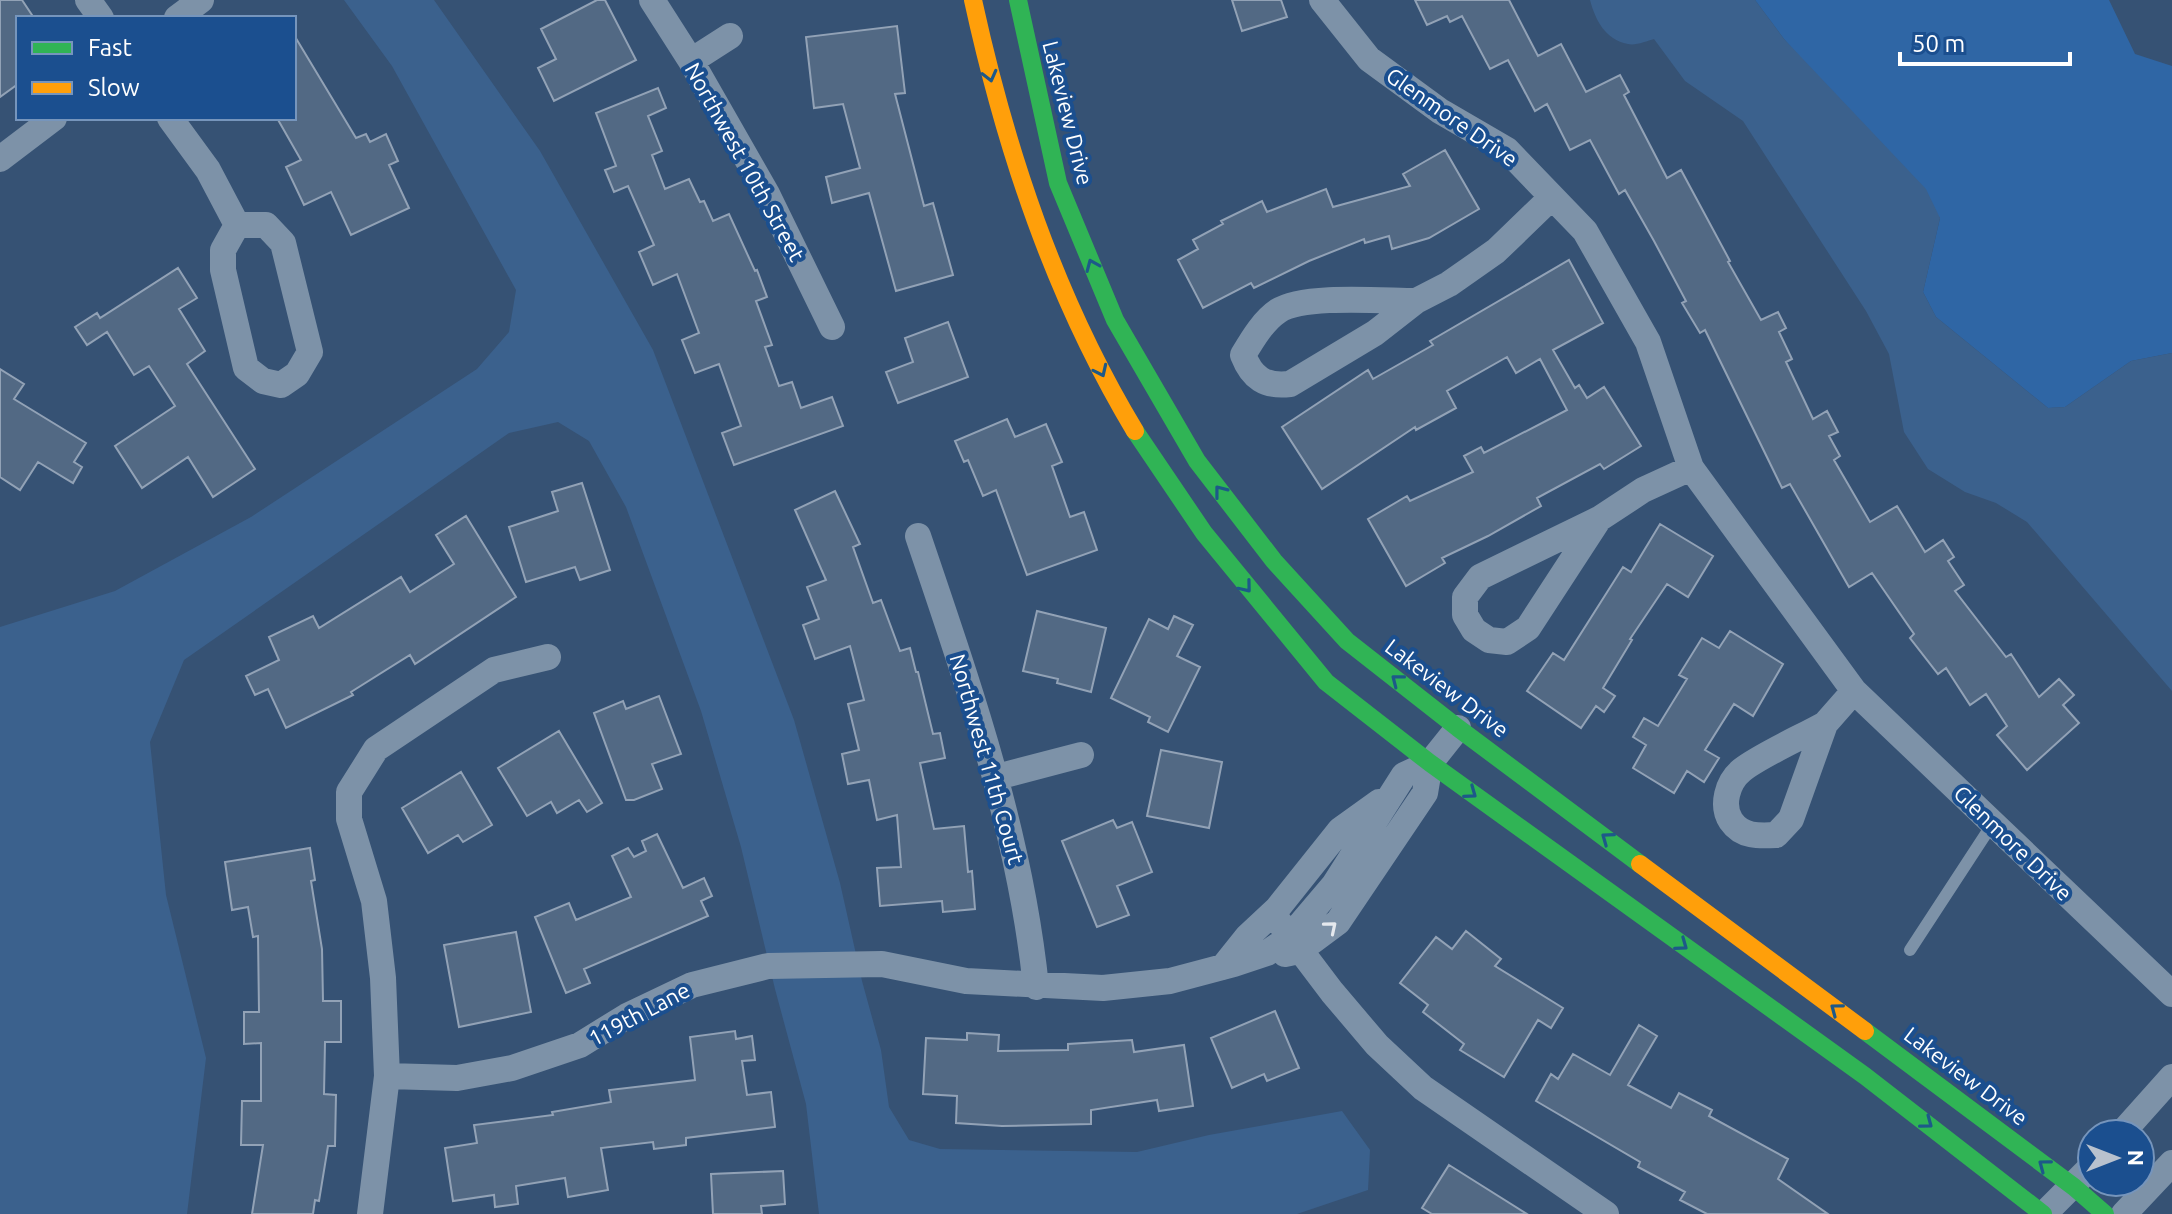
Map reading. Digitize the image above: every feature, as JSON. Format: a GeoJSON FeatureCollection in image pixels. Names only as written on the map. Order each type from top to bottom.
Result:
{"type":"FeatureCollection","features":[{"type":"Feature","properties":{"kind":"street"},"geometry":{"type":"LineString","coordinates":[[180,16],[201,0]]}},
{"type":"Feature","properties":{"kind":"street","name":"Northwest 10th Street"},"geometry":{"type":"LineString","coordinates":[[652,0],[691,61],[767,194],[832,327]]}},
{"type":"Feature","properties":{"kind":"street"},"geometry":{"type":"LineString","coordinates":[[973,0],[990,79],[1023,190],[1065,295],[1108,386],[1204,533],[1326,682],[1430,763],[1865,1076],[2044,1214],[2076,1185]]}},
{"type":"Feature","properties":{"kind":"street","name":"Lakeview Drive"},"geometry":{"type":"LineString","coordinates":[[1018,0],[1058,183],[1115,320],[1197,461],[1274,561],[1347,641],[1458,728],[2074,1187],[2105,1214]]}},
{"type":"Feature","properties":{"kind":"street","name":"Glenmore Drive"},"geometry":{"type":"LineString","coordinates":[[1322,0],[1369,59],[1440,111],[1507,150],[1585,231],[1648,342],[1691,468],[1854,691],[2172,994]]}},
{"type":"Feature","properties":{"kind":"street"},"geometry":{"type":"LineString","coordinates":[[691,61],[730,36]]}},
{"type":"Feature","properties":{"kind":"street"},"geometry":{"type":"LineString","coordinates":[[0,159],[51,120]]}},
{"type":"Feature","properties":{"kind":"street"},"geometry":{"type":"LineString","coordinates":[[171,120],[208,170],[237,225]]}},
{"type":"Feature","properties":{"kind":"street"},"geometry":{"type":"LineString","coordinates":[[1416,301],[1312,301],[1279,310],[1256,333],[1243,355],[1248,370],[1257,379],[1274,386],[1290,384],[1375,333],[1416,301],[1449,284],[1496,251],[1552,197]]}},
{"type":"Feature","properties":{"kind":"street"},"geometry":{"type":"LineString","coordinates":[[237,225],[266,225],[283,243],[310,352],[297,374],[281,385],[263,381],[246,368],[223,270],[223,250],[237,225]]}},
{"type":"Feature","properties":{"kind":"street"},"geometry":{"type":"LineString","coordinates":[[1599,519],[1528,628],[1507,642],[1489,640],[1474,630],[1465,615],[1465,597],[1480,577],[1599,519],[1643,490],[1691,468]]}},
{"type":"Feature","properties":{"kind":"street","name":"Northwest 11th Court"},"geometry":{"type":"LineString","coordinates":[[918,536],[997,777],[1029,918],[1036,987]]}},
{"type":"Feature","properties":{"kind":"street"},"geometry":{"type":"LineString","coordinates":[[370,1214],[387,1076],[383,978],[374,901],[349,819],[349,792],[376,749],[494,670],[548,657]]}},
{"type":"Feature","properties":{"kind":"street"},"geometry":{"type":"LineString","coordinates":[[1825,724],[1854,691]]}},
{"type":"Feature","properties":{"kind":"street"},"geometry":{"type":"LineString","coordinates":[[1294,944],[1404,775],[1430,763],[1458,728]]}},
{"type":"Feature","properties":{"kind":"street"},"geometry":{"type":"LineString","coordinates":[[997,777],[1081,755]]}},
{"type":"Feature","properties":{"kind":"street"},"geometry":{"type":"LineString","coordinates":[[1294,944],[1338,922],[1425,793],[1430,763]]}},
{"type":"Feature","properties":{"kind":"street"},"geometry":{"type":"LineString","coordinates":[[1229,966],[1247,937],[1273,914],[1340,830],[1391,794]]}},
{"type":"Feature","properties":{"kind":"street"},"geometry":{"type":"LineString","coordinates":[[1273,914],[1377,1045],[1423,1088],[1591,1210]]}},
{"type":"Feature","properties":{"kind":"street","name":"119th Lane"},"geometry":{"type":"LineString","coordinates":[[387,1076],[457,1078],[512,1068],[580,1045],[627,1016],[692,985],[768,966],[882,964],[966,981],[1036,987],[1116,987],[1170,981],[1229,966],[1294,944]]}},
{"type":"Feature","properties":{"kind":"street"},"geometry":{"type":"LineString","coordinates":[[2135,1118],[2172,1077]]}},
{"type":"Feature","properties":{"kind":"street"},"geometry":{"type":"LineString","coordinates":[[2124,1214],[2172,1163]]}},
{"type":"Feature","properties":{"kind":"lane"},"geometry":{"type":"LineString","coordinates":[[1910,950],[1993,823]]}},
{"type":"Feature","properties":{"kind":"shaded area"},"geometry":{"type":"Polygon","coordinates":[[[344,0],[434,0],[540,151],[653,350],[794,720],[840,883],[881,1050],[889,1107],[909,1140],[940,1149],[1137,1152],[1209,1135],[1342,1111],[1370,1150],[1368,1190],[1297,1214],[819,1214],[806,1104],[741,847],[701,711],[626,507],[589,441],[558,422],[509,433],[184,660],[150,742],[166,895],[206,1058],[187,1214],[0,1214],[0,627],[115,591],[251,517],[477,369],[509,332],[516,290],[392,66],[344,0]]]}},
{"type":"Feature","properties":{"kind":"shaded area"},"geometry":{"type":"Polygon","coordinates":[[[1590,0],[1755,0],[1784,39],[1926,189],[1940,218],[1923,292],[1936,317],[2048,408],[2065,407],[2131,361],[2172,353],[2172,691],[2027,522],[1996,503],[1965,492],[1928,469],[1904,432],[1889,354],[1866,311],[1743,121],[1685,81],[1654,39],[1631,44],[1613,38],[1598,21],[1590,0]]]}},
{"type":"Feature","properties":{"kind":"shaded area"},"geometry":{"type":"Polygon","coordinates":[[[1755,0],[2109,0],[2135,54],[2172,66],[2172,353],[2131,361],[2065,407],[2048,408],[1936,317],[1923,292],[1940,218],[1784,39],[1755,0]]]}},
{"type":"Feature","properties":{"kind":"building"},"geometry":{"type":"Polygon","coordinates":[[[0,0],[22,0],[33,16],[16,16],[16,85],[0,97],[0,0]]]}},
{"type":"Feature","properties":{"kind":"building"},"geometry":{"type":"Polygon","coordinates":[[[597,0],[605,0],[636,60],[554,101],[538,68],[556,59],[541,29],[597,0]]]}},
{"type":"Feature","properties":{"kind":"building"},"geometry":{"type":"Polygon","coordinates":[[[1232,0],[1281,0],[1287,17],[1242,31],[1232,0]]]}},
{"type":"Feature","properties":{"kind":"building"},"geometry":{"type":"Polygon","coordinates":[[[1415,0],[1509,0],[1538,56],[1561,44],[1586,92],[1620,75],[1629,92],[1624,95],[1667,178],[1681,170],[1761,320],[1778,312],[1786,328],[1779,332],[1792,359],[1786,362],[1813,419],[1827,411],[1838,432],[1829,436],[1840,456],[1834,460],[1870,522],[1897,506],[1925,552],[1943,540],[1954,557],[1948,561],[1964,585],[1955,591],[2006,657],[2011,654],[2039,697],[2059,679],[2074,695],[2063,705],[2079,723],[2027,770],[1997,735],[2007,726],[1986,694],[1970,705],[1946,668],[1938,674],[1910,638],[1914,634],[1872,573],[1849,587],[1790,484],[1782,488],[1705,330],[1700,333],[1682,303],[1686,301],[1625,190],[1619,194],[1590,140],[1570,150],[1547,104],[1535,111],[1508,60],[1490,69],[1462,16],[1450,22],[1447,16],[1427,25],[1415,0]]]}},
{"type":"Feature","properties":{"kind":"building"},"geometry":{"type":"Polygon","coordinates":[[[897,26],[905,93],[895,94],[924,206],[933,203],[953,275],[896,291],[869,193],[832,203],[826,177],[860,168],[843,104],[814,108],[806,37],[897,26]]]}},
{"type":"Feature","properties":{"kind":"building"},"geometry":{"type":"Polygon","coordinates":[[[296,38],[356,138],[366,134],[370,142],[386,134],[398,161],[389,165],[409,208],[351,235],[331,192],[304,205],[286,167],[301,160],[278,120],[296,120],[296,38]]]}},
{"type":"Feature","properties":{"kind":"building"},"geometry":{"type":"Polygon","coordinates":[[[658,88],[666,108],[648,116],[662,151],[652,155],[665,189],[689,179],[713,221],[729,214],[767,297],[756,301],[772,345],[765,347],[779,386],[792,382],[801,408],[832,397],[843,426],[734,465],[722,433],[741,426],[719,364],[695,373],[682,340],[699,333],[677,274],[653,285],[639,252],[654,245],[628,186],[614,192],[605,170],[616,166],[596,113],[658,88]]]}},
{"type":"Feature","properties":{"kind":"building"},"geometry":{"type":"Polygon","coordinates":[[[1445,150],[1479,209],[1429,238],[1392,249],[1389,236],[1365,243],[1364,239],[1254,288],[1251,283],[1203,308],[1178,260],[1198,249],[1193,240],[1223,224],[1221,221],[1262,201],[1267,212],[1326,189],[1333,207],[1410,186],[1403,174],[1445,150]]]}},
{"type":"Feature","properties":{"kind":"building"},"geometry":{"type":"Polygon","coordinates":[[[1569,260],[1603,323],[1553,350],[1575,388],[1579,385],[1587,398],[1604,387],[1641,446],[1604,469],[1600,464],[1537,498],[1541,506],[1442,558],[1445,563],[1406,586],[1368,519],[1407,496],[1410,501],[1473,472],[1464,456],[1481,447],[1484,453],[1567,410],[1540,359],[1516,373],[1507,357],[1447,391],[1456,408],[1416,430],[1415,427],[1322,489],[1282,427],[1368,370],[1373,379],[1433,345],[1430,341],[1569,260]]]}},
{"type":"Feature","properties":{"kind":"building"},"geometry":{"type":"Polygon","coordinates":[[[178,268],[197,298],[179,309],[205,351],[187,364],[255,469],[213,497],[188,457],[142,488],[115,446],[175,406],[149,366],[134,375],[107,332],[87,345],[75,327],[97,313],[100,318],[178,268]]]}},
{"type":"Feature","properties":{"kind":"building"},"geometry":{"type":"Polygon","coordinates":[[[948,322],[968,377],[898,403],[886,372],[913,362],[905,338],[948,322]]]}},
{"type":"Feature","properties":{"kind":"building"},"geometry":{"type":"Polygon","coordinates":[[[0,369],[24,384],[14,399],[86,443],[74,462],[82,467],[73,483],[38,462],[20,490],[0,477],[0,369]]]}},
{"type":"Feature","properties":{"kind":"building"},"geometry":{"type":"Polygon","coordinates":[[[1007,419],[1015,437],[1046,424],[1062,462],[1052,466],[1070,517],[1084,512],[1097,550],[1027,575],[996,490],[983,496],[968,460],[964,462],[955,441],[1007,419]]]}},
{"type":"Feature","properties":{"kind":"building"},"geometry":{"type":"Polygon","coordinates":[[[582,483],[610,570],[580,580],[575,567],[526,582],[509,527],[558,511],[552,492],[582,483]]]}},
{"type":"Feature","properties":{"kind":"building"},"geometry":{"type":"Polygon","coordinates":[[[835,491],[860,544],[853,547],[873,603],[881,600],[900,651],[910,648],[933,734],[940,733],[945,758],[920,763],[934,829],[964,826],[975,909],[943,912],[942,901],[880,906],[877,868],[901,867],[897,815],[877,820],[869,780],[848,784],[842,754],[859,750],[848,704],[864,700],[850,646],[815,659],[803,625],[819,619],[807,587],[826,580],[795,510],[835,491]]]}},
{"type":"Feature","properties":{"kind":"building"},"geometry":{"type":"Polygon","coordinates":[[[466,516],[516,597],[415,664],[410,655],[351,692],[353,695],[286,728],[268,689],[255,695],[246,676],[279,660],[269,637],[313,616],[319,628],[401,577],[410,592],[454,564],[436,535],[466,516]]]}},
{"type":"Feature","properties":{"kind":"building"},"geometry":{"type":"Polygon","coordinates":[[[1660,524],[1713,556],[1688,597],[1667,584],[1630,639],[1603,688],[1615,696],[1604,712],[1596,706],[1581,728],[1527,691],[1553,653],[1564,660],[1623,567],[1631,572],[1660,524]]]}},
{"type":"Feature","properties":{"kind":"building"},"geometry":{"type":"Polygon","coordinates":[[[1037,611],[1106,628],[1091,692],[1057,683],[1058,679],[1023,671],[1037,611]]]}},
{"type":"Feature","properties":{"kind":"building"},"geometry":{"type":"Polygon","coordinates":[[[1174,616],[1193,625],[1177,656],[1200,667],[1168,732],[1148,722],[1150,717],[1111,698],[1149,619],[1168,629],[1174,616]]]}},
{"type":"Feature","properties":{"kind":"building"},"geometry":{"type":"Polygon","coordinates":[[[1730,631],[1783,664],[1753,716],[1734,704],[1705,750],[1719,758],[1704,782],[1687,771],[1674,793],[1633,768],[1646,745],[1633,737],[1644,718],[1658,726],[1687,679],[1679,675],[1702,638],[1719,648],[1730,631]]]}},
{"type":"Feature","properties":{"kind":"building"},"geometry":{"type":"Polygon","coordinates":[[[659,696],[681,754],[652,764],[662,789],[626,800],[594,713],[623,701],[626,709],[659,696]]]}},
{"type":"Feature","properties":{"kind":"building"},"geometry":{"type":"Polygon","coordinates":[[[559,731],[602,803],[587,812],[579,800],[557,813],[551,802],[527,816],[498,768],[559,731]]]}},
{"type":"Feature","properties":{"kind":"building"},"geometry":{"type":"Polygon","coordinates":[[[1161,750],[1222,762],[1209,828],[1147,816],[1161,750]]]}},
{"type":"Feature","properties":{"kind":"building"},"geometry":{"type":"Polygon","coordinates":[[[461,772],[492,825],[463,842],[458,835],[428,853],[402,808],[461,772]]]}},
{"type":"Feature","properties":{"kind":"building"},"geometry":{"type":"Polygon","coordinates":[[[1113,820],[1117,828],[1132,822],[1152,872],[1117,886],[1129,915],[1097,927],[1062,841],[1113,820]]]}},
{"type":"Feature","properties":{"kind":"building"},"geometry":{"type":"Polygon","coordinates":[[[657,834],[683,888],[704,878],[712,896],[701,901],[708,916],[584,969],[590,983],[566,993],[535,917],[569,903],[576,920],[631,897],[612,856],[628,848],[634,857],[646,851],[642,841],[657,834]]]}},
{"type":"Feature","properties":{"kind":"building"},"geometry":{"type":"Polygon","coordinates":[[[310,848],[315,880],[311,881],[322,949],[323,1001],[341,1001],[341,1042],[325,1042],[324,1094],[336,1095],[335,1146],[328,1146],[319,1201],[315,1200],[313,1214],[252,1214],[263,1145],[241,1145],[242,1101],[261,1101],[261,1043],[244,1044],[244,1012],[259,1012],[258,936],[253,937],[248,907],[232,910],[225,862],[310,848]]]}},
{"type":"Feature","properties":{"kind":"building"},"geometry":{"type":"Polygon","coordinates":[[[1466,931],[1501,959],[1495,966],[1563,1008],[1551,1028],[1538,1020],[1504,1077],[1460,1050],[1464,1044],[1423,1012],[1428,1005],[1400,983],[1436,937],[1452,949],[1466,931]]]}},
{"type":"Feature","properties":{"kind":"building"},"geometry":{"type":"Polygon","coordinates":[[[516,932],[531,1012],[459,1027],[444,945],[516,932]]]}},
{"type":"Feature","properties":{"kind":"building"},"geometry":{"type":"Polygon","coordinates":[[[1275,1011],[1299,1068],[1267,1081],[1264,1074],[1232,1088],[1211,1038],[1275,1011]]]}},
{"type":"Feature","properties":{"kind":"building"},"geometry":{"type":"Polygon","coordinates":[[[1639,1025],[1657,1036],[1628,1085],[1671,1108],[1679,1093],[1712,1110],[1709,1116],[1788,1159],[1778,1179],[1828,1214],[1707,1214],[1680,1200],[1685,1192],[1638,1167],[1640,1162],[1536,1101],[1551,1074],[1558,1079],[1573,1054],[1610,1075],[1639,1025]]]}},
{"type":"Feature","properties":{"kind":"building"},"geometry":{"type":"Polygon","coordinates":[[[735,1031],[736,1039],[752,1036],[755,1060],[742,1061],[747,1095],[771,1092],[775,1127],[686,1138],[686,1145],[654,1149],[653,1142],[601,1148],[608,1190],[568,1197],[565,1178],[516,1186],[518,1204],[495,1207],[494,1195],[453,1201],[445,1148],[477,1143],[474,1125],[553,1115],[552,1112],[611,1102],[609,1090],[695,1080],[690,1037],[735,1031]]]}},
{"type":"Feature","properties":{"kind":"building"},"geometry":{"type":"Polygon","coordinates":[[[967,1033],[999,1035],[998,1051],[1068,1050],[1068,1044],[1132,1040],[1134,1052],[1184,1045],[1193,1106],[1159,1111],[1157,1100],[1091,1110],[1091,1124],[1002,1126],[956,1123],[957,1096],[923,1094],[926,1038],[967,1040],[967,1033]]]}},
{"type":"Feature","properties":{"kind":"building"},"geometry":{"type":"Polygon","coordinates":[[[1449,1165],[1527,1214],[1432,1214],[1422,1208],[1449,1165]]]}},
{"type":"Feature","properties":{"kind":"building"},"geometry":{"type":"Polygon","coordinates":[[[783,1171],[785,1204],[761,1206],[762,1214],[713,1214],[711,1174],[783,1171]]]}},
{"type":"Feature","properties":{"kind":"traffic: fast"},"geometry":{"type":"LineString","coordinates":[[1018,0],[1058,183],[1115,320],[1197,461],[1274,561],[1347,641],[1640,864]]}},
{"type":"Feature","properties":{"kind":"traffic: fast"},"geometry":{"type":"LineString","coordinates":[[1135,431],[1204,533],[1326,682],[1430,763],[1865,1076],[2043,1214]]}},
{"type":"Feature","properties":{"kind":"traffic: fast"},"geometry":{"type":"LineString","coordinates":[[1865,1031],[2074,1187],[2105,1214]]}},
{"type":"Feature","properties":{"kind":"traffic: slow"},"geometry":{"type":"LineString","coordinates":[[973,0],[1001,112],[1036,222],[1081,329],[1135,431]]}},
{"type":"Feature","properties":{"kind":"traffic: slow"},"geometry":{"type":"LineString","coordinates":[[1640,864],[1865,1031]]}}]}
